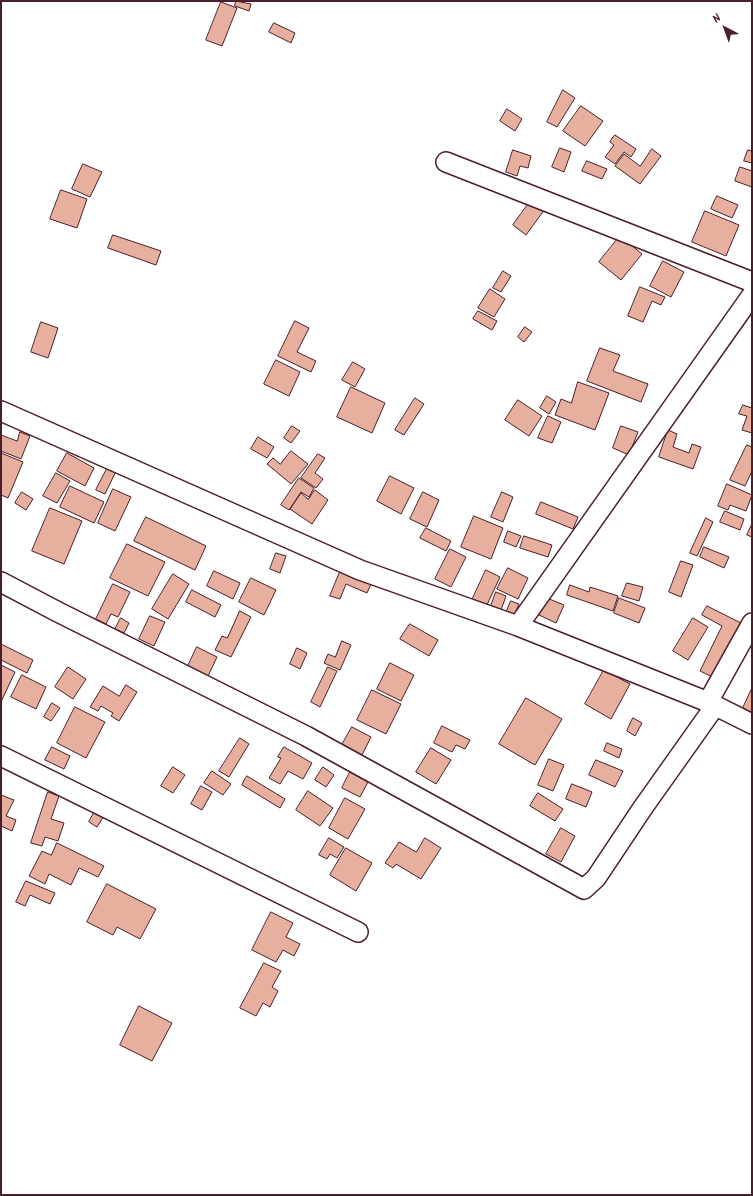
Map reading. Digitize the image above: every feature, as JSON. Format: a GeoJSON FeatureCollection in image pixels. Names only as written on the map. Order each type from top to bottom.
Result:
{"type":"FeatureCollection","features":[{"type":"Feature","properties":{"kind":"street"},"geometry":{"type":"LineString","coordinates":[[446,162],[752,282]]}},
{"type":"Feature","properties":{"kind":"street"},"geometry":{"type":"LineString","coordinates":[[518,626],[752,296]]}},
{"type":"Feature","properties":{"kind":"street"},"geometry":{"type":"LineString","coordinates":[[1,411],[30,422],[360,570],[518,626],[712,704],[752,724]]}},
{"type":"Feature","properties":{"kind":"street"},"geometry":{"type":"LineString","coordinates":[[1,582],[306,736],[584,889],[596,878],[712,704],[752,624]]}},
{"type":"Feature","properties":{"kind":"street"},"geometry":{"type":"LineString","coordinates":[[1,756],[358,932]]}},
{"type":"Feature","properties":{"kind":"building"},"geometry":{"type":"Polygon","coordinates":[[[236,1],[251,4],[249,11],[235,6],[236,1]]]}},
{"type":"Feature","properties":{"kind":"building"},"geometry":{"type":"Polygon","coordinates":[[[221,2],[237,8],[222,46],[206,40],[221,2]]]}},
{"type":"Feature","properties":{"kind":"building"},"geometry":{"type":"Polygon","coordinates":[[[274,23],[295,33],[291,43],[269,32],[274,23]]]}},
{"type":"Feature","properties":{"kind":"building"},"geometry":{"type":"Polygon","coordinates":[[[563,90],[575,98],[557,127],[547,122],[563,90]]]}},
{"type":"Feature","properties":{"kind":"building"},"geometry":{"type":"Polygon","coordinates":[[[581,106],[603,121],[585,146],[563,131],[581,106]]]}},
{"type":"Feature","properties":{"kind":"building"},"geometry":{"type":"Polygon","coordinates":[[[507,109],[522,119],[515,131],[500,121],[507,109]]]}},
{"type":"Feature","properties":{"kind":"building"},"geometry":{"type":"Polygon","coordinates":[[[615,135],[636,149],[631,157],[624,152],[615,164],[605,157],[614,145],[610,142],[615,135]]]}},
{"type":"Feature","properties":{"kind":"building"},"geometry":{"type":"Polygon","coordinates":[[[560,148],[571,152],[564,172],[552,167],[560,148]]]}},
{"type":"Feature","properties":{"kind":"building"},"geometry":{"type":"Polygon","coordinates":[[[652,149],[661,156],[640,184],[615,166],[624,154],[640,166],[652,149]]]}},
{"type":"Feature","properties":{"kind":"building"},"geometry":{"type":"Polygon","coordinates":[[[513,150],[531,156],[528,168],[520,166],[517,176],[506,172],[513,150]]]}},
{"type":"Feature","properties":{"kind":"building"},"geometry":{"type":"Polygon","coordinates":[[[748,150],[752,151],[752,163],[744,161],[748,150]]]}},
{"type":"Feature","properties":{"kind":"building"},"geometry":{"type":"Polygon","coordinates":[[[587,161],[607,169],[602,179],[582,171],[587,161]]]}},
{"type":"Feature","properties":{"kind":"building"},"geometry":{"type":"Polygon","coordinates":[[[83,164],[102,172],[90,197],[72,189],[83,164]]]}},
{"type":"Feature","properties":{"kind":"building"},"geometry":{"type":"Polygon","coordinates":[[[740,167],[752,171],[752,187],[735,181],[740,167]]]}},
{"type":"Feature","properties":{"kind":"building"},"geometry":{"type":"Polygon","coordinates":[[[61,190],[87,199],[77,228],[50,219],[61,190]]]}},
{"type":"Feature","properties":{"kind":"building"},"geometry":{"type":"Polygon","coordinates":[[[717,196],[738,205],[732,218],[711,209],[717,196]]]}},
{"type":"Feature","properties":{"kind":"building"},"geometry":{"type":"Polygon","coordinates":[[[532,199],[545,209],[526,235],[513,225],[532,199]]]}},
{"type":"Feature","properties":{"kind":"building"},"geometry":{"type":"Polygon","coordinates":[[[705,211],[739,225],[726,256],[692,242],[705,211]]]}},
{"type":"Feature","properties":{"kind":"building"},"geometry":{"type":"Polygon","coordinates":[[[113,235],[161,251],[156,265],[108,248],[113,235]]]}},
{"type":"Feature","properties":{"kind":"building"},"geometry":{"type":"Polygon","coordinates":[[[620,236],[642,254],[621,280],[599,262],[620,236]]]}},
{"type":"Feature","properties":{"kind":"building"},"geometry":{"type":"Polygon","coordinates":[[[663,261],[684,272],[671,297],[650,286],[663,261]]]}},
{"type":"Feature","properties":{"kind":"building"},"geometry":{"type":"Polygon","coordinates":[[[503,271],[511,276],[501,292],[493,288],[503,271]]]}},
{"type":"Feature","properties":{"kind":"building"},"geometry":{"type":"Polygon","coordinates":[[[640,287],[665,297],[661,305],[652,301],[643,322],[628,316],[640,287]]]}},
{"type":"Feature","properties":{"kind":"building"},"geometry":{"type":"Polygon","coordinates":[[[490,289],[505,299],[494,317],[478,308],[490,289]]]}},
{"type":"Feature","properties":{"kind":"building"},"geometry":{"type":"Polygon","coordinates":[[[478,311],[497,321],[492,330],[473,319],[478,311]]]}},
{"type":"Feature","properties":{"kind":"building"},"geometry":{"type":"Polygon","coordinates":[[[295,321],[309,328],[297,352],[316,361],[311,372],[278,356],[295,321]]]}},
{"type":"Feature","properties":{"kind":"building"},"geometry":{"type":"Polygon","coordinates":[[[41,322],[58,328],[48,358],[31,352],[41,322]]]}},
{"type":"Feature","properties":{"kind":"building"},"geometry":{"type":"Polygon","coordinates":[[[525,327],[532,332],[524,342],[518,337],[525,327]]]}},
{"type":"Feature","properties":{"kind":"building"},"geometry":{"type":"Polygon","coordinates":[[[600,348],[620,355],[613,371],[648,384],[641,402],[587,381],[600,348]]]}},
{"type":"Feature","properties":{"kind":"building"},"geometry":{"type":"Polygon","coordinates":[[[276,360],[300,372],[289,396],[264,384],[276,360]]]}},
{"type":"Feature","properties":{"kind":"building"},"geometry":{"type":"Polygon","coordinates":[[[353,362],[365,369],[355,387],[342,380],[353,362]]]}},
{"type":"Feature","properties":{"kind":"building"},"geometry":{"type":"Polygon","coordinates":[[[578,382],[609,393],[595,430],[555,415],[561,399],[571,403],[578,382]]]}},
{"type":"Feature","properties":{"kind":"building"},"geometry":{"type":"Polygon","coordinates":[[[351,387],[385,403],[372,433],[337,417],[351,387]]]}},
{"type":"Feature","properties":{"kind":"building"},"geometry":{"type":"Polygon","coordinates":[[[547,396],[556,402],[549,414],[540,408],[547,396]]]}},
{"type":"Feature","properties":{"kind":"building"},"geometry":{"type":"Polygon","coordinates":[[[415,398],[424,404],[404,435],[395,430],[415,398]]]}},
{"type":"Feature","properties":{"kind":"building"},"geometry":{"type":"Polygon","coordinates":[[[518,400],[542,416],[529,436],[505,420],[518,400]]]}},
{"type":"Feature","properties":{"kind":"building"},"geometry":{"type":"Polygon","coordinates":[[[743,405],[752,408],[752,433],[742,430],[747,416],[739,414],[743,405]]]}},
{"type":"Feature","properties":{"kind":"building"},"geometry":{"type":"Polygon","coordinates":[[[548,416],[561,422],[552,443],[538,438],[548,416]]]}},
{"type":"Feature","properties":{"kind":"building"},"geometry":{"type":"Polygon","coordinates":[[[292,426],[300,431],[291,443],[284,438],[292,426]]]}},
{"type":"Feature","properties":{"kind":"building"},"geometry":{"type":"Polygon","coordinates":[[[621,426],[638,432],[629,455],[613,448],[621,426]]]}},
{"type":"Feature","properties":{"kind":"building"},"geometry":{"type":"Polygon","coordinates":[[[668,430],[677,434],[673,447],[689,453],[692,444],[701,447],[693,469],[659,457],[668,430]]]}},
{"type":"Feature","properties":{"kind":"building"},"geometry":{"type":"Polygon","coordinates":[[[20,432],[30,436],[21,459],[1,451],[1,435],[17,441],[20,432]]]}},
{"type":"Feature","properties":{"kind":"building"},"geometry":{"type":"Polygon","coordinates":[[[258,437],[274,447],[267,458],[251,449],[258,437]]]}},
{"type":"Feature","properties":{"kind":"building"},"geometry":{"type":"Polygon","coordinates":[[[747,445],[752,447],[752,471],[745,486],[730,480],[747,445]]]}},
{"type":"Feature","properties":{"kind":"building"},"geometry":{"type":"Polygon","coordinates":[[[291,451],[308,464],[291,484],[267,464],[273,458],[280,464],[291,451]]]}},
{"type":"Feature","properties":{"kind":"building"},"geometry":{"type":"Polygon","coordinates":[[[1,453],[23,462],[8,498],[1,495],[1,453]]]}},
{"type":"Feature","properties":{"kind":"building"},"geometry":{"type":"Polygon","coordinates":[[[67,453],[94,468],[85,486],[57,471],[67,453]]]}},
{"type":"Feature","properties":{"kind":"building"},"geometry":{"type":"Polygon","coordinates":[[[318,454],[325,458],[315,473],[323,479],[316,488],[301,478],[318,454]]]}},
{"type":"Feature","properties":{"kind":"building"},"geometry":{"type":"Polygon","coordinates":[[[109,465],[117,469],[105,494],[96,490],[109,465]]]}},
{"type":"Feature","properties":{"kind":"building"},"geometry":{"type":"Polygon","coordinates":[[[56,473],[70,481],[57,503],[43,496],[56,473]]]}},
{"type":"Feature","properties":{"kind":"building"},"geometry":{"type":"Polygon","coordinates":[[[390,476],[414,488],[401,514],[377,501],[390,476]]]}},
{"type":"Feature","properties":{"kind":"building"},"geometry":{"type":"Polygon","coordinates":[[[299,478],[314,488],[309,497],[301,492],[289,510],[281,505],[299,478]]]}},
{"type":"Feature","properties":{"kind":"building"},"geometry":{"type":"Polygon","coordinates":[[[727,484],[752,495],[746,511],[730,505],[728,510],[718,506],[727,484]]]}},
{"type":"Feature","properties":{"kind":"building"},"geometry":{"type":"Polygon","coordinates":[[[70,486],[104,502],[94,523],[60,507],[70,486]]]}},
{"type":"Feature","properties":{"kind":"building"},"geometry":{"type":"Polygon","coordinates":[[[113,489],[131,497],[115,531],[98,523],[113,489]]]}},
{"type":"Feature","properties":{"kind":"building"},"geometry":{"type":"Polygon","coordinates":[[[315,490],[328,500],[312,524],[290,509],[301,493],[308,499],[315,490]]]}},
{"type":"Feature","properties":{"kind":"building"},"geometry":{"type":"Polygon","coordinates":[[[22,492],[33,499],[26,510],[15,503],[22,492]]]}},
{"type":"Feature","properties":{"kind":"building"},"geometry":{"type":"Polygon","coordinates":[[[423,492],[439,500],[427,527],[410,519],[423,492]]]}},
{"type":"Feature","properties":{"kind":"building"},"geometry":{"type":"Polygon","coordinates":[[[502,492],[513,497],[503,522],[491,517],[502,492]]]}},
{"type":"Feature","properties":{"kind":"building"},"geometry":{"type":"Polygon","coordinates":[[[541,502],[578,517],[573,529],[536,514],[541,502]]]}},
{"type":"Feature","properties":{"kind":"building"},"geometry":{"type":"Polygon","coordinates":[[[50,508],[82,521],[64,564],[32,551],[50,508]]]}},
{"type":"Feature","properties":{"kind":"building"},"geometry":{"type":"Polygon","coordinates":[[[725,511],[744,519],[740,530],[720,522],[725,511]]]}},
{"type":"Feature","properties":{"kind":"building"},"geometry":{"type":"Polygon","coordinates":[[[474,516],[503,528],[491,559],[461,547],[474,516]]]}},
{"type":"Feature","properties":{"kind":"building"},"geometry":{"type":"Polygon","coordinates":[[[146,517],[206,546],[195,570],[134,541],[146,517]]]}},
{"type":"Feature","properties":{"kind":"building"},"geometry":{"type":"Polygon","coordinates":[[[706,518],[713,522],[697,556],[690,553],[706,518]]]}},
{"type":"Feature","properties":{"kind":"building"},"geometry":{"type":"Polygon","coordinates":[[[752,524],[752,537],[747,535],[752,524]]]}},
{"type":"Feature","properties":{"kind":"building"},"geometry":{"type":"Polygon","coordinates":[[[426,528],[451,541],[446,551],[420,538],[426,528]]]}},
{"type":"Feature","properties":{"kind":"building"},"geometry":{"type":"Polygon","coordinates":[[[508,531],[521,536],[516,547],[504,542],[508,531]]]}},
{"type":"Feature","properties":{"kind":"building"},"geometry":{"type":"Polygon","coordinates":[[[524,536],[552,545],[548,557],[520,548],[524,536]]]}},
{"type":"Feature","properties":{"kind":"building"},"geometry":{"type":"Polygon","coordinates":[[[127,544],[165,562],[148,596],[110,578],[127,544]]]}},
{"type":"Feature","properties":{"kind":"building"},"geometry":{"type":"Polygon","coordinates":[[[704,547],[729,557],[724,568],[700,557],[704,547]]]}},
{"type":"Feature","properties":{"kind":"building"},"geometry":{"type":"Polygon","coordinates":[[[450,549],[466,557],[451,587],[435,579],[450,549]]]}},
{"type":"Feature","properties":{"kind":"building"},"geometry":{"type":"Polygon","coordinates":[[[276,553],[286,556],[280,573],[270,569],[276,553]]]}},
{"type":"Feature","properties":{"kind":"building"},"geometry":{"type":"Polygon","coordinates":[[[681,561],[693,565],[681,597],[669,592],[681,561]]]}},
{"type":"Feature","properties":{"kind":"building"},"geometry":{"type":"Polygon","coordinates":[[[508,568],[528,578],[518,599],[497,589],[508,568]]]}},
{"type":"Feature","properties":{"kind":"building"},"geometry":{"type":"Polygon","coordinates":[[[486,570],[500,577],[486,607],[472,600],[486,570]]]}},
{"type":"Feature","properties":{"kind":"building"},"geometry":{"type":"Polygon","coordinates":[[[214,571],[240,583],[233,599],[207,586],[214,571]]]}},
{"type":"Feature","properties":{"kind":"building"},"geometry":{"type":"Polygon","coordinates":[[[340,572],[371,584],[367,593],[346,584],[340,599],[330,596],[340,572]]]}},
{"type":"Feature","properties":{"kind":"building"},"geometry":{"type":"Polygon","coordinates":[[[173,574],[189,584],[168,619],[152,609],[173,574]]]}},
{"type":"Feature","properties":{"kind":"building"},"geometry":{"type":"Polygon","coordinates":[[[251,578],[276,590],[264,615],[239,602],[251,578]]]}},
{"type":"Feature","properties":{"kind":"building"},"geometry":{"type":"Polygon","coordinates":[[[627,583],[643,587],[639,601],[622,596],[627,583]]]}},
{"type":"Feature","properties":{"kind":"building"},"geometry":{"type":"Polygon","coordinates":[[[113,584],[130,592],[118,617],[111,614],[106,624],[96,619],[113,584]]]}},
{"type":"Feature","properties":{"kind":"building"},"geometry":{"type":"Polygon","coordinates":[[[570,585],[589,592],[590,587],[618,596],[613,611],[567,595],[570,585]]]}},
{"type":"Feature","properties":{"kind":"building"},"geometry":{"type":"Polygon","coordinates":[[[192,590],[221,605],[215,617],[186,602],[192,590]]]}},
{"type":"Feature","properties":{"kind":"building"},"geometry":{"type":"Polygon","coordinates":[[[496,592],[506,596],[500,613],[490,609],[496,592]]]}},
{"type":"Feature","properties":{"kind":"building"},"geometry":{"type":"Polygon","coordinates":[[[547,598],[564,605],[556,623],[539,615],[547,598]]]}},
{"type":"Feature","properties":{"kind":"building"},"geometry":{"type":"Polygon","coordinates":[[[619,598],[645,608],[639,623],[614,613],[619,598]]]}},
{"type":"Feature","properties":{"kind":"building"},"geometry":{"type":"Polygon","coordinates":[[[511,601],[519,604],[514,616],[506,613],[511,601]]]}},
{"type":"Feature","properties":{"kind":"building"},"geometry":{"type":"Polygon","coordinates":[[[707,606],[743,624],[715,678],[700,671],[722,626],[702,615],[707,606]]]}},
{"type":"Feature","properties":{"kind":"building"},"geometry":{"type":"Polygon","coordinates":[[[240,611],[251,617],[231,657],[215,650],[222,636],[227,638],[240,611]]]}},
{"type":"Feature","properties":{"kind":"building"},"geometry":{"type":"Polygon","coordinates":[[[150,616],[165,622],[154,646],[139,639],[150,616]]]}},
{"type":"Feature","properties":{"kind":"building"},"geometry":{"type":"Polygon","coordinates":[[[121,618],[129,623],[124,633],[115,629],[121,618]]]}},
{"type":"Feature","properties":{"kind":"building"},"geometry":{"type":"Polygon","coordinates":[[[693,618],[708,627],[688,660],[673,651],[693,618]]]}},
{"type":"Feature","properties":{"kind":"building"},"geometry":{"type":"Polygon","coordinates":[[[410,624],[438,640],[429,656],[400,639],[410,624]]]}},
{"type":"Feature","properties":{"kind":"building"},"geometry":{"type":"Polygon","coordinates":[[[342,641],[351,645],[340,670],[324,663],[328,654],[335,657],[342,641]]]}},
{"type":"Feature","properties":{"kind":"building"},"geometry":{"type":"Polygon","coordinates":[[[1,644],[33,660],[27,673],[1,660],[1,644]]]}},
{"type":"Feature","properties":{"kind":"building"},"geometry":{"type":"Polygon","coordinates":[[[197,647],[217,657],[208,676],[188,666],[197,647]]]}},
{"type":"Feature","properties":{"kind":"building"},"geometry":{"type":"Polygon","coordinates":[[[297,648],[307,653],[300,669],[290,664],[297,648]]]}},
{"type":"Feature","properties":{"kind":"building"},"geometry":{"type":"Polygon","coordinates":[[[390,663],[414,675],[401,701],[377,689],[390,663]]]}},
{"type":"Feature","properties":{"kind":"building"},"geometry":{"type":"Polygon","coordinates":[[[1,665],[15,672],[1,702],[1,665]]]}},
{"type":"Feature","properties":{"kind":"building"},"geometry":{"type":"Polygon","coordinates":[[[68,667],[86,679],[73,699],[55,687],[68,667]]]}},
{"type":"Feature","properties":{"kind":"building"},"geometry":{"type":"Polygon","coordinates":[[[328,667],[337,671],[320,707],[311,702],[328,667]]]}},
{"type":"Feature","properties":{"kind":"building"},"geometry":{"type":"Polygon","coordinates":[[[604,670],[630,684],[611,719],[585,704],[604,670]]]}},
{"type":"Feature","properties":{"kind":"building"},"geometry":{"type":"Polygon","coordinates":[[[22,675],[46,687],[36,709],[11,697],[22,675]]]}},
{"type":"Feature","properties":{"kind":"building"},"geometry":{"type":"Polygon","coordinates":[[[126,685],[137,692],[119,721],[111,716],[113,713],[101,706],[98,711],[90,707],[103,686],[119,696],[126,685]]]}},
{"type":"Feature","properties":{"kind":"building"},"geometry":{"type":"Polygon","coordinates":[[[752,688],[752,713],[743,708],[752,688]]]}},
{"type":"Feature","properties":{"kind":"building"},"geometry":{"type":"Polygon","coordinates":[[[372,690],[401,704],[386,734],[357,720],[372,690]]]}},
{"type":"Feature","properties":{"kind":"building"},"geometry":{"type":"Polygon","coordinates":[[[526,698],[562,719],[535,765],[499,744],[526,698]]]}},
{"type":"Feature","properties":{"kind":"building"},"geometry":{"type":"Polygon","coordinates":[[[52,703],[60,708],[51,721],[44,717],[52,703]]]}},
{"type":"Feature","properties":{"kind":"building"},"geometry":{"type":"Polygon","coordinates":[[[75,707],[105,722],[86,758],[57,743],[75,707]]]}},
{"type":"Feature","properties":{"kind":"building"},"geometry":{"type":"Polygon","coordinates":[[[633,718],[642,723],[635,736],[627,731],[633,718]]]}},
{"type":"Feature","properties":{"kind":"building"},"geometry":{"type":"Polygon","coordinates":[[[442,726],[470,740],[465,749],[456,745],[452,752],[434,743],[442,726]]]}},
{"type":"Feature","properties":{"kind":"building"},"geometry":{"type":"Polygon","coordinates":[[[352,727],[371,737],[362,755],[342,745],[352,727]]]}},
{"type":"Feature","properties":{"kind":"building"},"geometry":{"type":"Polygon","coordinates":[[[240,738],[249,744],[229,777],[219,771],[240,738]]]}},
{"type":"Feature","properties":{"kind":"building"},"geometry":{"type":"Polygon","coordinates":[[[607,743],[622,749],[619,758],[604,751],[607,743]]]}},
{"type":"Feature","properties":{"kind":"building"},"geometry":{"type":"Polygon","coordinates":[[[52,747],[70,756],[64,769],[45,760],[52,747]]]}},
{"type":"Feature","properties":{"kind":"building"},"geometry":{"type":"Polygon","coordinates":[[[284,747],[312,763],[303,779],[288,771],[280,784],[269,778],[281,758],[278,757],[284,747]]]}},
{"type":"Feature","properties":{"kind":"building"},"geometry":{"type":"Polygon","coordinates":[[[431,748],[451,760],[436,784],[416,772],[431,748]]]}},
{"type":"Feature","properties":{"kind":"building"},"geometry":{"type":"Polygon","coordinates":[[[549,759],[564,765],[553,791],[538,785],[549,759]]]}},
{"type":"Feature","properties":{"kind":"building"},"geometry":{"type":"Polygon","coordinates":[[[596,760],[623,771],[615,787],[589,775],[596,760]]]}},
{"type":"Feature","properties":{"kind":"building"},"geometry":{"type":"Polygon","coordinates":[[[173,767],[185,775],[173,793],[161,786],[173,767]]]}},
{"type":"Feature","properties":{"kind":"building"},"geometry":{"type":"Polygon","coordinates":[[[323,767],[334,775],[326,787],[315,780],[323,767]]]}},
{"type":"Feature","properties":{"kind":"building"},"geometry":{"type":"Polygon","coordinates":[[[212,771],[231,784],[223,795],[204,783],[212,771]]]}},
{"type":"Feature","properties":{"kind":"building"},"geometry":{"type":"Polygon","coordinates":[[[350,772],[368,782],[360,797],[342,788],[350,772]]]}},
{"type":"Feature","properties":{"kind":"building"},"geometry":{"type":"Polygon","coordinates":[[[247,776],[285,799],[280,808],[242,785],[247,776]]]}},
{"type":"Feature","properties":{"kind":"building"},"geometry":{"type":"Polygon","coordinates":[[[572,784],[592,792],[586,807],[566,799],[572,784]]]}},
{"type":"Feature","properties":{"kind":"building"},"geometry":{"type":"Polygon","coordinates":[[[201,786],[212,792],[202,810],[191,804],[201,786]]]}},
{"type":"Feature","properties":{"kind":"building"},"geometry":{"type":"Polygon","coordinates":[[[308,791],[333,808],[320,826],[296,810],[308,791]]]}},
{"type":"Feature","properties":{"kind":"building"},"geometry":{"type":"Polygon","coordinates":[[[48,792],[59,796],[51,819],[64,823],[58,841],[45,837],[42,846],[31,843],[48,792]]]}},
{"type":"Feature","properties":{"kind":"building"},"geometry":{"type":"Polygon","coordinates":[[[538,793],[563,809],[555,821],[530,806],[538,793]]]}},
{"type":"Feature","properties":{"kind":"building"},"geometry":{"type":"Polygon","coordinates":[[[1,795],[14,800],[6,816],[16,820],[12,831],[1,826],[1,795]]]}},
{"type":"Feature","properties":{"kind":"building"},"geometry":{"type":"Polygon","coordinates":[[[345,798],[365,809],[348,839],[329,828],[345,798]]]}},
{"type":"Feature","properties":{"kind":"building"},"geometry":{"type":"Polygon","coordinates":[[[96,809],[105,814],[97,827],[89,822],[96,809]]]}},
{"type":"Feature","properties":{"kind":"building"},"geometry":{"type":"Polygon","coordinates":[[[561,828],[575,836],[561,862],[546,854],[561,828]]]}},
{"type":"Feature","properties":{"kind":"building"},"geometry":{"type":"Polygon","coordinates":[[[329,838],[344,847],[337,858],[330,854],[327,859],[319,855],[329,838]]]}},
{"type":"Feature","properties":{"kind":"building"},"geometry":{"type":"Polygon","coordinates":[[[425,838],[441,848],[421,879],[396,864],[393,868],[385,863],[399,842],[416,852],[425,838]]]}},
{"type":"Feature","properties":{"kind":"building"},"geometry":{"type":"Polygon","coordinates":[[[57,843],[104,866],[98,877],[79,868],[71,885],[49,874],[45,884],[29,876],[42,851],[51,855],[57,843]]]}},
{"type":"Feature","properties":{"kind":"building"},"geometry":{"type":"Polygon","coordinates":[[[346,848],[372,863],[356,891],[330,875],[346,848]]]}},
{"type":"Feature","properties":{"kind":"building"},"geometry":{"type":"Polygon","coordinates":[[[26,881],[55,893],[50,904],[30,895],[25,906],[16,902],[26,881]]]}},
{"type":"Feature","properties":{"kind":"building"},"geometry":{"type":"Polygon","coordinates":[[[107,884],[156,909],[140,939],[117,927],[113,935],[87,922],[107,884]]]}},
{"type":"Feature","properties":{"kind":"building"},"geometry":{"type":"Polygon","coordinates":[[[271,912],[293,923],[286,937],[300,944],[294,956],[283,950],[276,962],[252,950],[271,912]]]}},
{"type":"Feature","properties":{"kind":"building"},"geometry":{"type":"Polygon","coordinates":[[[264,963],[281,971],[272,987],[278,991],[270,1007],[263,1003],[256,1016],[240,1008],[264,963]]]}},
{"type":"Feature","properties":{"kind":"building"},"geometry":{"type":"Polygon","coordinates":[[[139,1006],[172,1023],[152,1061],[120,1045],[139,1006]]]}}]}
